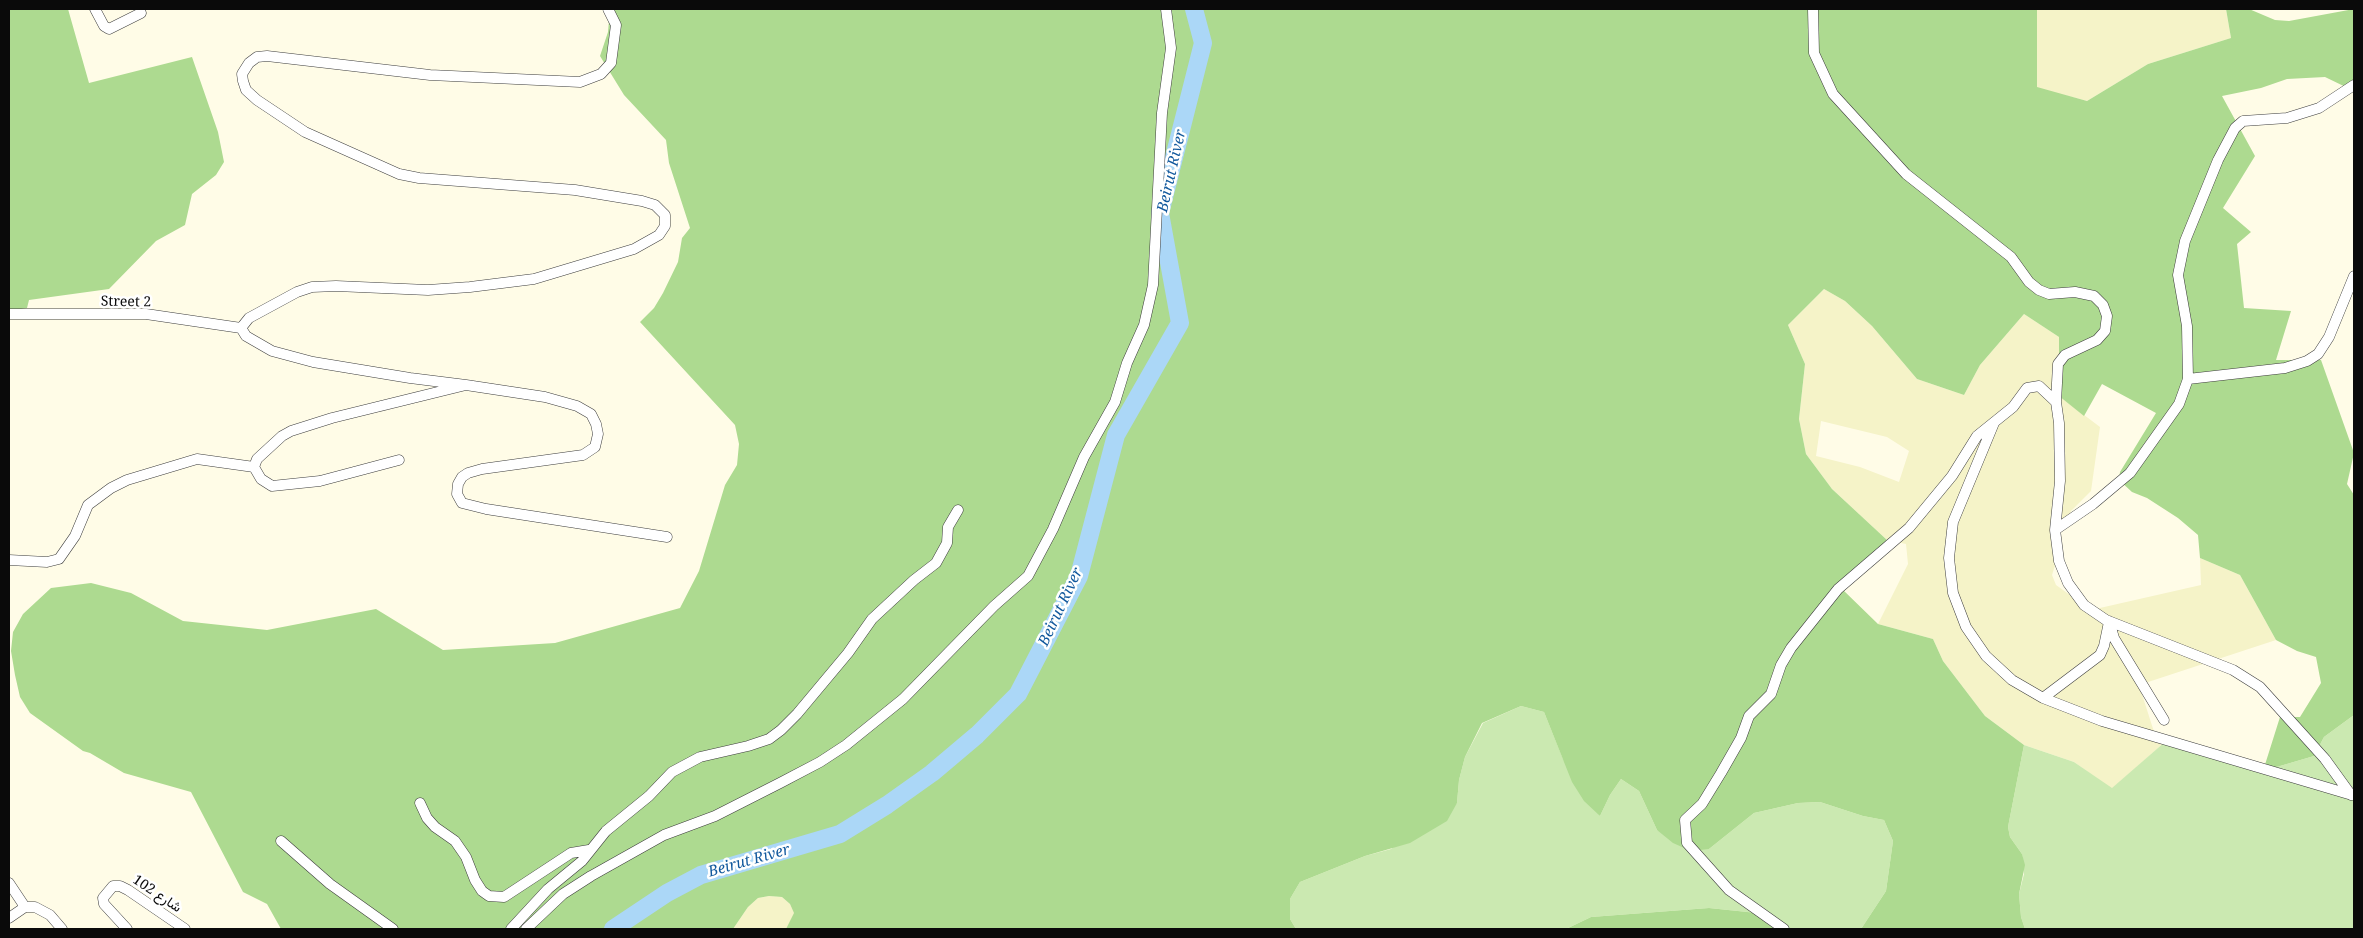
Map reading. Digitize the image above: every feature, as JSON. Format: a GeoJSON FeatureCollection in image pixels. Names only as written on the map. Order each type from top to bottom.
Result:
{"type":"FeatureCollection","features":[{"type":"Feature","properties":{"kind":"street"},"geometry":{"type":"LineString","coordinates":[[96,9],[104,26],[109,29],[140,13]]}},
{"type":"Feature","properties":{"kind":"street"},"geometry":{"type":"LineString","coordinates":[[608,9],[616,25],[612,62],[601,74],[580,82],[430,75],[267,56],[257,57],[249,63],[242,74],[242,81],[246,90],[256,100],[305,132],[399,174],[419,178],[575,190],[642,201],[655,205],[665,215],[665,226],[659,236],[634,249],[534,279],[428,290],[336,286],[312,287],[297,292],[249,318],[241,328],[246,336],[272,351],[304,360],[410,378],[545,397],[577,406],[591,414],[596,424],[598,434],[595,447],[584,455],[482,469],[468,473],[462,477],[458,484],[457,494],[462,503],[470,506],[667,537]]}},
{"type":"Feature","properties":{"kind":"street"},"geometry":{"type":"LineString","coordinates":[[526,929],[563,894],[590,876],[664,835],[715,816],[820,762],[846,745],[903,699],[994,606],[1028,576],[1053,529],[1084,457],[1115,402],[1127,362],[1144,326],[1153,284],[1162,113],[1171,48],[1166,9]]}},
{"type":"Feature","properties":{"kind":"street"},"geometry":{"type":"LineString","coordinates":[[1813,9],[1814,53],[1833,94],[1906,174],[2011,257],[2029,282],[2039,290],[2050,294],[2074,292],[2086,294],[2094,296],[2104,305],[2107,324],[2105,331],[2098,340],[2065,355],[2058,364],[2056,402],[2060,423],[2060,482],[2055,530],[2059,561],[2068,583],[2084,605],[2109,622],[2233,670],[2260,687],[2325,759],[2353,795]]}},
{"type":"Feature","properties":{"kind":"street"},"geometry":{"type":"LineString","coordinates":[[2055,530],[2092,504],[2130,473],[2179,404],[2188,379],[2187,326],[2178,275],[2185,241],[2218,160],[2235,128],[2243,121],[2287,118],[2319,108],[2354,85]]}},
{"type":"Feature","properties":{"kind":"street"},"geometry":{"type":"LineString","coordinates":[[2188,379],[2285,368],[2307,361],[2318,354],[2329,337],[2354,276]]}},
{"type":"Feature","properties":{"kind":"street","name":"Street 2"},"geometry":{"type":"LineString","coordinates":[[9,314],[146,314],[241,328]]}},
{"type":"Feature","properties":{"kind":"street"},"geometry":{"type":"LineString","coordinates":[[398,460],[320,481],[272,486],[261,479],[254,467],[256,460],[282,436],[291,431],[466,385]]}},
{"type":"Feature","properties":{"kind":"street"},"geometry":{"type":"LineString","coordinates":[[1784,929],[1723,883],[1687,843],[1685,820],[1702,804],[1741,738],[1749,716],[1771,694],[1781,665],[1791,648],[1838,590],[1909,528],[1952,476],[1977,436],[2013,407],[2024,390],[2031,386],[2042,387],[2056,402]]}},
{"type":"Feature","properties":{"kind":"street"},"geometry":{"type":"LineString","coordinates":[[1994,422],[1953,522],[1949,558],[1953,593],[1966,626],[1986,656],[2012,680],[2043,698],[2111,724],[2353,795]]}},
{"type":"Feature","properties":{"kind":"street"},"geometry":{"type":"LineString","coordinates":[[9,560],[47,562],[59,559],[76,536],[88,504],[111,488],[127,480],[197,459],[254,467]]}},
{"type":"Feature","properties":{"kind":"street"},"geometry":{"type":"LineString","coordinates":[[511,929],[548,889],[582,861],[606,831],[649,796],[672,772],[700,757],[769,739],[781,730],[797,714],[848,653],[872,619],[914,580],[936,563],[945,549],[948,527],[958,510]]}},
{"type":"Feature","properties":{"kind":"street"},"geometry":{"type":"LineString","coordinates":[[2043,698],[2100,655],[2109,622]]}},
{"type":"Feature","properties":{"kind":"street"},"geometry":{"type":"LineString","coordinates":[[2109,622],[2114,638],[2164,720]]}},
{"type":"Feature","properties":{"kind":"street"},"geometry":{"type":"LineString","coordinates":[[420,803],[426,818],[455,841],[466,857],[475,880],[482,891],[489,896],[504,897],[571,853],[589,850]]}},
{"type":"Feature","properties":{"kind":"street"},"geometry":{"type":"LineString","coordinates":[[281,841],[330,884],[393,929]]}},
{"type":"Feature","properties":{"kind":"street"},"geometry":{"type":"LineString","coordinates":[[9,882],[25,907]]}},
{"type":"Feature","properties":{"kind":"street","name":"شارع 102"},"geometry":{"type":"LineString","coordinates":[[127,929],[104,904],[102,898],[113,886],[120,886],[144,900],[183,928]]}},
{"type":"Feature","properties":{"kind":"street"},"geometry":{"type":"LineString","coordinates":[[9,918],[25,907],[41,909],[50,915],[62,929]]}},
{"type":"Feature","properties":{"kind":"shaded area"},"geometry":{"type":"Polygon","coordinates":[[[2037,9],[2226,9],[2231,38],[2148,64],[2087,101],[2037,88],[2037,9]]]}},
{"type":"Feature","properties":{"kind":"shaded area"},"geometry":{"type":"Polygon","coordinates":[[[1824,289],[1845,301],[1872,326],[1917,379],[1964,395],[1980,365],[2024,314],[2059,337],[2059,396],[2100,427],[2091,491],[2071,511],[2060,534],[2057,559],[2052,575],[2056,585],[2091,610],[2201,585],[2200,558],[2240,575],[2276,640],[2139,685],[2156,738],[2166,741],[2112,789],[2074,762],[2024,745],[1985,716],[1943,661],[1933,639],[1878,624],[1908,564],[1906,544],[1887,540],[1832,489],[1806,454],[1799,419],[1805,364],[1788,325],[1824,289]],[[1821,421],[1816,456],[1860,467],[1899,482],[1909,451],[1887,437],[1821,421]]]}},
{"type":"Feature","properties":{"kind":"shaded area"},"geometry":{"type":"Polygon","coordinates":[[[769,896],[782,897],[790,904],[795,914],[786,929],[733,929],[748,907],[758,898],[769,896]]]}},
{"type":"Feature","properties":{"kind":"green space"},"geometry":{"type":"Polygon","coordinates":[[[9,9],[68,9],[89,83],[192,57],[218,132],[224,162],[216,175],[192,194],[185,225],[156,241],[109,289],[29,300],[27,308],[9,311],[9,9]]]}},
{"type":"Feature","properties":{"kind":"green space"},"geometry":{"type":"Polygon","coordinates":[[[610,9],[2037,9],[2037,87],[2087,101],[2148,64],[2231,38],[2226,9],[2249,9],[2275,20],[2289,21],[2354,9],[2354,91],[2325,77],[2287,79],[2261,88],[2222,96],[2255,156],[2223,208],[2251,232],[2237,244],[2244,308],[2291,311],[2276,360],[2321,360],[2354,453],[2347,484],[2354,495],[2354,715],[2324,737],[2314,756],[2263,771],[2280,717],[2300,717],[2321,683],[2316,657],[2297,651],[2276,640],[2240,575],[2200,558],[2198,535],[2178,518],[2147,498],[2132,492],[2119,480],[2120,472],[2156,413],[2102,384],[2084,416],[2059,396],[2059,337],[2024,314],[1980,365],[1964,395],[1917,379],[1872,326],[1845,301],[1824,289],[1788,325],[1805,364],[1799,419],[1806,454],[1832,489],[1887,540],[1841,588],[1878,624],[1933,639],[1943,661],[1985,716],[2024,745],[2008,827],[2010,837],[2022,854],[2025,865],[2019,894],[2021,917],[2025,929],[1861,929],[1886,891],[1893,841],[1884,820],[1863,816],[1820,802],[1798,803],[1754,813],[1709,849],[1691,851],[1673,843],[1657,830],[1639,791],[1621,779],[1610,795],[1600,816],[1584,801],[1572,782],[1544,712],[1521,706],[1482,723],[1465,757],[1459,780],[1457,803],[1447,821],[1410,843],[1365,856],[1300,882],[1290,899],[1290,919],[1296,929],[786,929],[794,913],[790,904],[782,897],[769,896],[758,898],[748,907],[733,929],[281,929],[267,904],[243,892],[191,792],[124,773],[90,753],[83,751],[30,713],[20,697],[15,675],[11,651],[13,632],[23,614],[51,588],[91,583],[131,593],[183,621],[267,630],[376,609],[443,650],[555,643],[680,608],[699,571],[725,485],[737,465],[739,444],[735,425],[640,322],[654,308],[663,293],[678,262],[682,238],[690,228],[669,163],[666,140],[624,95],[600,56],[608,32],[610,9]]]}},
{"type":"Feature","properties":{"kind":"green space"},"geometry":{"type":"Polygon","coordinates":[[[1521,706],[1544,712],[1563,759],[1600,816],[1610,795],[1621,779],[1639,791],[1657,830],[1709,849],[1754,813],[1798,803],[1820,802],[1863,816],[1884,820],[1893,841],[1886,891],[1861,929],[1774,929],[1757,913],[1709,908],[1591,917],[1566,929],[1296,929],[1290,919],[1290,899],[1300,882],[1365,856],[1391,849],[1457,803],[1459,780],[1465,757],[1483,723],[1521,706]]]}},
{"type":"Feature","properties":{"kind":"green space"},"geometry":{"type":"Polygon","coordinates":[[[2354,715],[2354,929],[2025,929],[2021,917],[2019,894],[2024,874],[2022,854],[2010,837],[2008,827],[2024,745],[2074,762],[2112,788],[2166,741],[2263,771],[2314,756],[2324,737],[2354,715]]]}},
{"type":"Feature","properties":{"kind":"green space"},"geometry":{"type":"Polygon","coordinates":[[[1709,908],[1757,913],[1774,929],[1566,929],[1591,917],[1709,908]]]}},
{"type":"Feature","properties":{"kind":"waterway","name":"Beirut River"},"geometry":{"type":"LineString","coordinates":[[613,929],[667,893],[701,875],[840,834],[887,805],[932,773],[977,735],[1018,694],[1079,576],[1116,435],[1180,323],[1160,213],[1203,43],[1194,9]]}}]}
